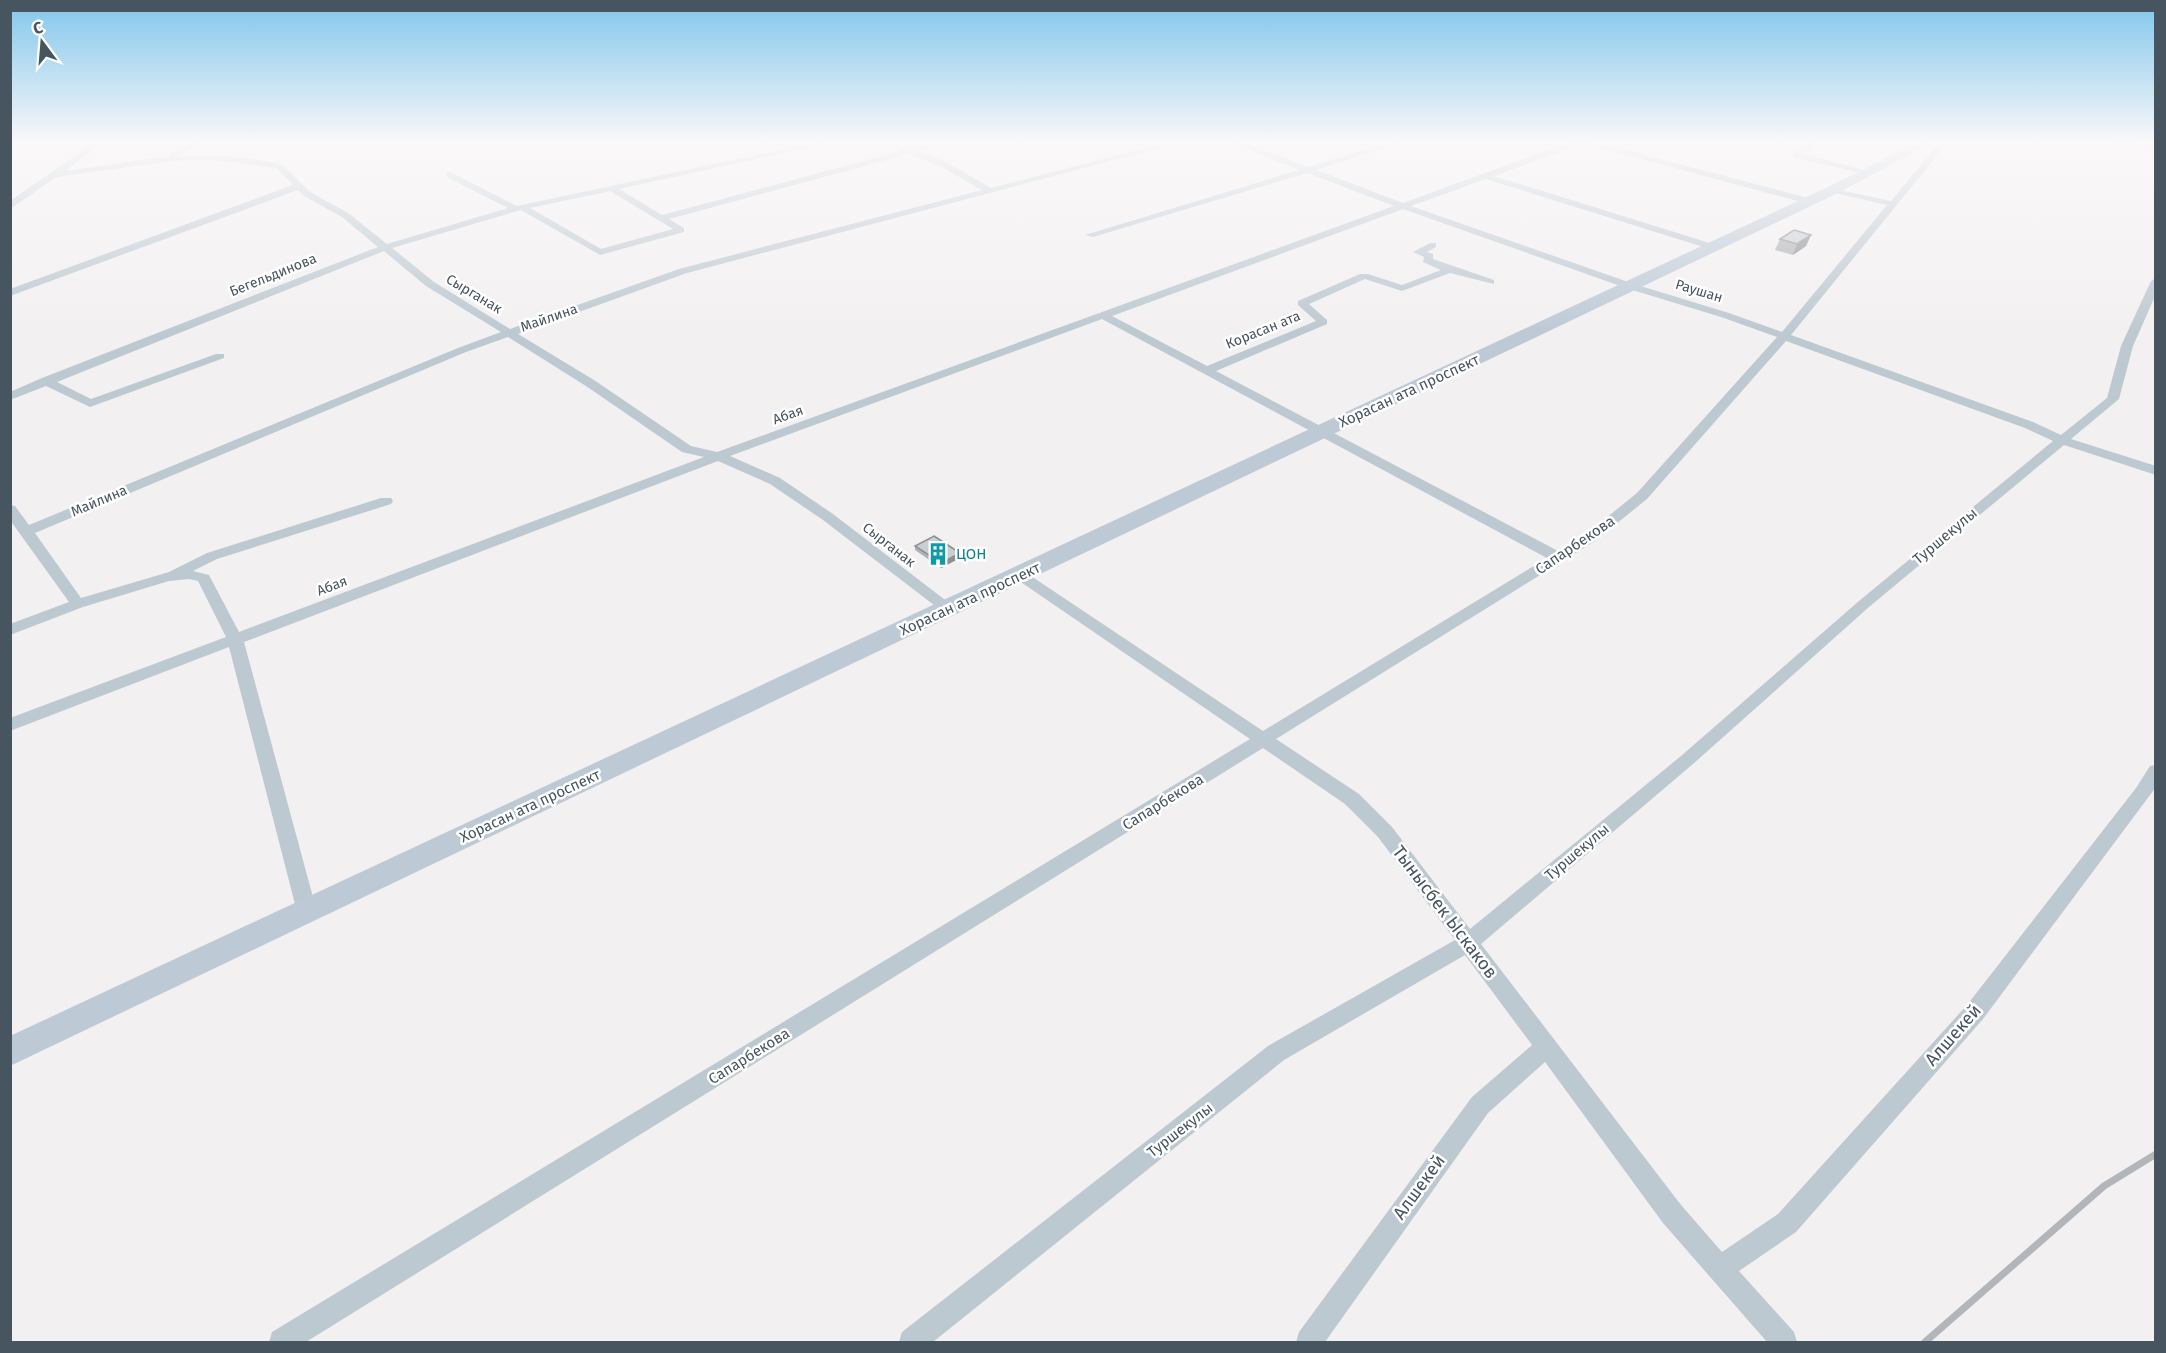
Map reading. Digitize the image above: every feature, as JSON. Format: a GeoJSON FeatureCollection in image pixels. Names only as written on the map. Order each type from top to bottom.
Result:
{"type":"FeatureCollection","features":[{"type":"Feature","properties":{"kind":"main road","name":"Хорасан ата проспект"},"geometry":{"type":"LineString","coordinates":[[10,1052],[1800,205]]}},
{"type":"Feature","properties":{"kind":"street"},"geometry":{"type":"LineString","coordinates":[[10,293],[247,205]]}},
{"type":"Feature","properties":{"kind":"street","name":"Сырганак"},"geometry":{"type":"LineString","coordinates":[[327,205],[345,215],[430,284],[590,383],[687,449],[718,456],[775,481],[828,517],[948,609]]}},
{"type":"Feature","properties":{"kind":"street"},"geometry":{"type":"LineString","coordinates":[[513,205],[600,252],[681,230],[639,205]]}},
{"type":"Feature","properties":{"kind":"street","name":"Бегельдинова"},"geometry":{"type":"LineString","coordinates":[[10,396],[383,248],[532,205]]}},
{"type":"Feature","properties":{"kind":"street"},"geometry":{"type":"LineString","coordinates":[[660,218],[708,205]]}},
{"type":"Feature","properties":{"kind":"street","name":"Майлина"},"geometry":{"type":"LineString","coordinates":[[28,531],[508,332],[683,271],[935,205]]}},
{"type":"Feature","properties":{"kind":"street"},"geometry":{"type":"LineString","coordinates":[[1090,235],[1190,205]]}},
{"type":"Feature","properties":{"kind":"street"},"geometry":{"type":"LineString","coordinates":[[1579,205],[1713,247]]}},
{"type":"Feature","properties":{"kind":"street","name":"Сапарбекова"},"geometry":{"type":"LineString","coordinates":[[282,1342],[1264,741],[1590,538],[1642,496],[1784,336],[1891,205]]}},
{"type":"Feature","properties":{"kind":"street","name":"Раушан"},"geometry":{"type":"LineString","coordinates":[[1403,206],[1630,286],[1784,336],[2029,425],[2062,440],[2156,471]]}},
{"type":"Feature","properties":{"kind":"street","name":"Абая"},"geometry":{"type":"LineString","coordinates":[[10,724],[718,456],[1403,206]]}},
{"type":"Feature","properties":{"kind":"street"},"geometry":{"type":"LineString","coordinates":[[1433,245],[1418,252],[1430,256],[1427,260],[1450,270],[1490,282]]}},
{"type":"Feature","properties":{"kind":"street","name":"Корасан ата"},"geometry":{"type":"LineString","coordinates":[[1207,370],[1323,322],[1302,303],[1364,276],[1402,288],[1450,270]]}},
{"type":"Feature","properties":{"kind":"street","name":"Туршекулы"},"geometry":{"type":"LineString","coordinates":[[912,1342],[1276,1053],[1468,943],[1687,760],[1881,590],[2113,399],[2127,346],[2156,281]]}},
{"type":"Feature","properties":{"kind":"street"},"geometry":{"type":"LineString","coordinates":[[1104,316],[1559,558]]}},
{"type":"Feature","properties":{"kind":"street"},"geometry":{"type":"LineString","coordinates":[[46,381],[90,403],[220,356]]}},
{"type":"Feature","properties":{"kind":"street"},"geometry":{"type":"LineString","coordinates":[[10,630],[78,604],[167,577],[212,556],[386,501]]}},
{"type":"Feature","properties":{"kind":"street"},"geometry":{"type":"LineString","coordinates":[[10,510],[28,531],[78,604]]}},
{"type":"Feature","properties":{"kind":"street"},"geometry":{"type":"LineString","coordinates":[[167,577],[189,574],[204,578],[235,639],[307,912]]}},
{"type":"Feature","properties":{"kind":"street","name":"Тынысбек Ыскаков"},"geometry":{"type":"LineString","coordinates":[[1020,575],[1352,799],[1385,832],[1672,1214],[1784,1342]]}},
{"type":"Feature","properties":{"kind":"street","name":"Алшекей"},"geometry":{"type":"LineString","coordinates":[[1719,1269],[1787,1223],[1975,1012],[2142,793],[2156,771]]}},
{"type":"Feature","properties":{"kind":"street","name":"Алшекей"},"geometry":{"type":"LineString","coordinates":[[1309,1342],[1480,1105],[1546,1047]]}},
{"type":"Feature","properties":{"kind":"building"},"geometry":{"type":"Polygon","coordinates":[[[1794,230],[1811,235],[1797,244],[1780,239],[1794,230]]]}},
{"type":"Feature","properties":{"kind":"building","name":"ЦОН"},"geometry":{"type":"Polygon","coordinates":[[[934,536],[960,553],[941,563],[915,546],[934,536]]]}},
{"type":"Feature","properties":{"kind":"railway"},"geometry":{"type":"LineString","coordinates":[[1925,1342],[2104,1186],[2156,1154]]}},
{"type":"Feature","properties":{"kind":"place","name":"ЦОН"},"geometry":{"type":"Point","coordinates":[938,554]}}]}
